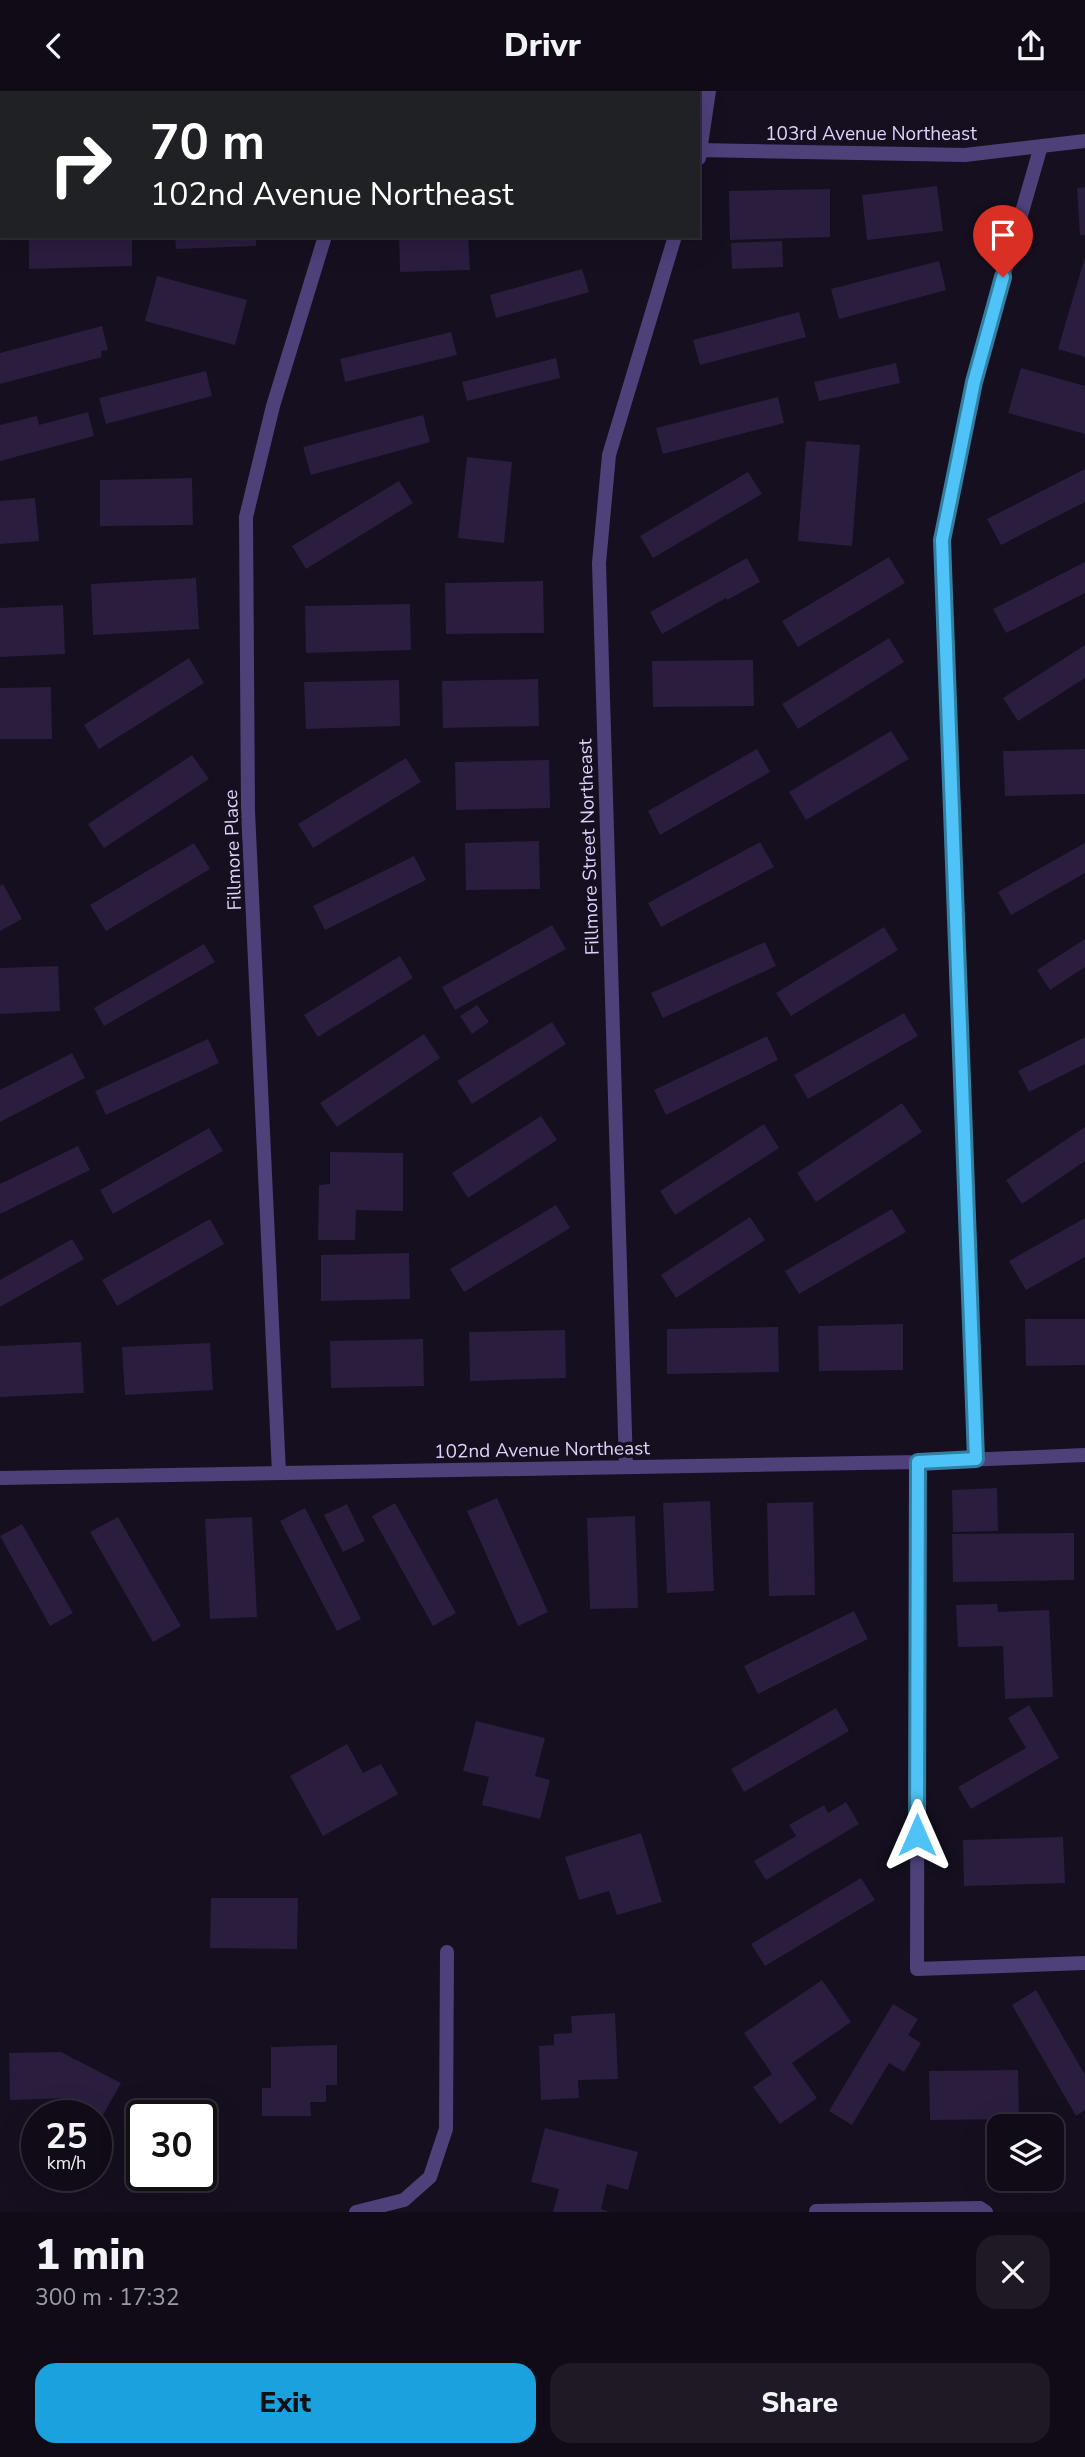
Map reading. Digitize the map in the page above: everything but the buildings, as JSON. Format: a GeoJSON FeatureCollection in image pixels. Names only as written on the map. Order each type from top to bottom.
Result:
{"type":"FeatureCollection","features":[{"type":"Feature","properties":{"kind":"street"},"geometry":{"type":"LineString","coordinates":[[700,147],[709,91]]}},
{"type":"Feature","properties":{"kind":"street","name":"103rd Avenue Northeast"},"geometry":{"type":"LineString","coordinates":[[700,153],[965,155],[1085,141]]}},
{"type":"Feature","properties":{"kind":"street"},"geometry":{"type":"LineString","coordinates":[[976,1459],[942,540],[974,382],[1041,146]]}},
{"type":"Feature","properties":{"kind":"street","name":"Fillmore Place"},"geometry":{"type":"LineString","coordinates":[[279,1473],[248,811],[246,517],[273,407],[324,238]]}},
{"type":"Feature","properties":{"kind":"street","name":"Fillmore Street Northeast"},"geometry":{"type":"LineString","coordinates":[[626,1467],[599,563],[609,455],[674,238]]}},
{"type":"Feature","properties":{"kind":"street","name":"102nd Avenue Northeast"},"geometry":{"type":"LineString","coordinates":[[0,1478],[918,1462],[1085,1455]]}},
{"type":"Feature","properties":{"kind":"street"},"geometry":{"type":"LineString","coordinates":[[918,1462],[917,1969],[1085,1963]]}},
{"type":"Feature","properties":{"kind":"street"},"geometry":{"type":"LineString","coordinates":[[356,2212],[404,2200],[430,2177],[446,2129],[447,1952]]}},
{"type":"Feature","properties":{"kind":"street"},"geometry":{"type":"LineString","coordinates":[[816,2211],[980,2208],[986,2212]]}},
{"type":"Feature","properties":{"kind":"route"},"geometry":{"type":"LineString","coordinates":[[917,1835],[918,1462],[976,1459],[942,540],[974,382],[1003,277]]}}]}
